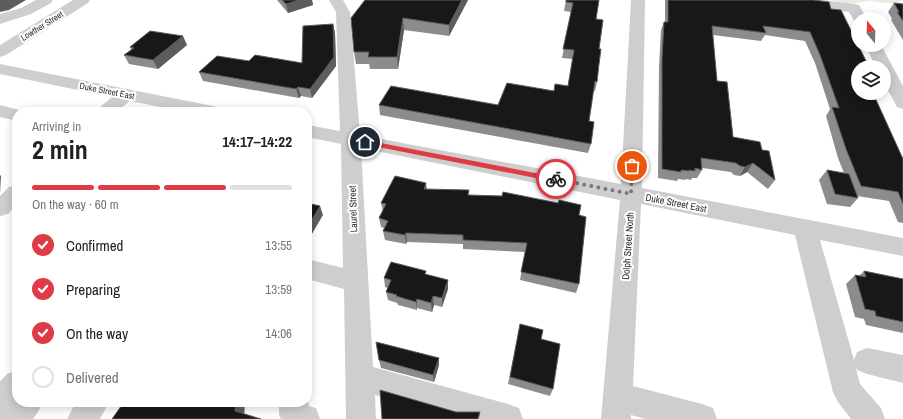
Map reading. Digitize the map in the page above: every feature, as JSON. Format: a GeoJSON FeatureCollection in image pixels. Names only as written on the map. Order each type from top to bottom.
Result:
{"type":"FeatureCollection","features":[{"type":"Feature","properties":{"kind":"street"},"geometry":{"type":"LineString","coordinates":[[0,20],[26,11],[46,0]]}},
{"type":"Feature","properties":{"kind":"street","name":"Lowther Street"},"geometry":{"type":"LineString","coordinates":[[0,52],[83,0]]}},
{"type":"Feature","properties":{"kind":"street","name":"Laurel Street"},"geometry":{"type":"LineString","coordinates":[[336,0],[343,12],[350,139],[361,419]]}},
{"type":"Feature","properties":{"kind":"street","name":"Dolph Street North"},"geometry":{"type":"LineString","coordinates":[[617,408],[631,194],[638,0]]}},
{"type":"Feature","properties":{"kind":"street"},"geometry":{"type":"LineString","coordinates":[[785,0],[851,13]]}},
{"type":"Feature","properties":{"kind":"street"},"geometry":{"type":"LineString","coordinates":[[26,11],[57,16]]}},
{"type":"Feature","properties":{"kind":"street"},"geometry":{"type":"LineString","coordinates":[[877,52],[903,103]]}},
{"type":"Feature","properties":{"kind":"street","name":"Duke Street East"},"geometry":{"type":"LineString","coordinates":[[0,69],[189,107]]}},
{"type":"Feature","properties":{"kind":"street"},"geometry":{"type":"LineString","coordinates":[[111,107],[126,94]]}},
{"type":"Feature","properties":{"kind":"street"},"geometry":{"type":"LineString","coordinates":[[0,111],[12,114]]}},
{"type":"Feature","properties":{"kind":"street","name":"Duke Street East"},"geometry":{"type":"LineString","coordinates":[[312,132],[903,247]]}},
{"type":"Feature","properties":{"kind":"street"},"geometry":{"type":"LineString","coordinates":[[0,208],[12,197]]}},
{"type":"Feature","properties":{"kind":"street"},"geometry":{"type":"LineString","coordinates":[[805,228],[848,392],[870,419]]}},
{"type":"Feature","properties":{"kind":"street"},"geometry":{"type":"LineString","coordinates":[[312,270],[355,282]]}},
{"type":"Feature","properties":{"kind":"street"},"geometry":{"type":"LineString","coordinates":[[867,361],[903,369]]}},
{"type":"Feature","properties":{"kind":"street"},"geometry":{"type":"LineString","coordinates":[[359,377],[508,419]]}},
{"type":"Feature","properties":{"kind":"street"},"geometry":{"type":"LineString","coordinates":[[0,401],[12,389]]}},
{"type":"Feature","properties":{"kind":"street"},"geometry":{"type":"LineString","coordinates":[[14,419],[24,407]]}},
{"type":"Feature","properties":{"kind":"street"},"geometry":{"type":"LineString","coordinates":[[82,419],[90,407]]}},
{"type":"Feature","properties":{"kind":"street"},"geometry":{"type":"LineString","coordinates":[[294,407],[294,416],[304,419]]}},
{"type":"Feature","properties":{"kind":"street"},"geometry":{"type":"LineString","coordinates":[[617,408],[702,419]]}},
{"type":"Feature","properties":{"kind":"shaded area"},"geometry":{"type":"Polygon","coordinates":[[[830,0],[903,0],[896,4],[870,1],[850,4],[830,0]]]}},
{"type":"Feature","properties":{"kind":"building"},"geometry":{"type":"Polygon","coordinates":[[[282,0],[300,0],[286,4],[282,0]]]}},
{"type":"Feature","properties":{"kind":"building"},"geometry":{"type":"Polygon","coordinates":[[[365,0],[462,0],[449,25],[403,18],[397,57],[368,57],[369,52],[354,52],[351,18],[365,0]]]}},
{"type":"Feature","properties":{"kind":"building"},"geometry":{"type":"Polygon","coordinates":[[[566,0],[599,0],[596,19],[603,20],[597,82],[595,81],[589,121],[594,122],[591,144],[379,105],[391,86],[498,105],[507,83],[554,91],[555,84],[568,86],[574,50],[563,49],[573,3],[566,2],[566,0]]]}},
{"type":"Feature","properties":{"kind":"building"},"geometry":{"type":"Polygon","coordinates":[[[668,0],[813,0],[829,2],[831,9],[841,10],[851,30],[851,52],[862,52],[866,60],[851,60],[851,100],[876,100],[903,159],[903,204],[898,192],[861,186],[846,149],[832,107],[839,108],[810,32],[763,26],[766,33],[712,26],[717,81],[727,82],[733,137],[760,142],[762,150],[769,151],[775,180],[753,163],[745,167],[736,163],[701,158],[702,170],[695,168],[695,171],[681,170],[681,172],[662,169],[662,59],[664,22],[668,22],[668,0]]]}},
{"type":"Feature","properties":{"kind":"building"},"geometry":{"type":"Polygon","coordinates":[[[894,3],[903,4],[903,21],[897,12],[899,12],[894,3]]]}},
{"type":"Feature","properties":{"kind":"building"},"geometry":{"type":"Polygon","coordinates":[[[333,24],[334,57],[310,89],[298,87],[296,89],[199,72],[217,56],[249,61],[255,55],[302,63],[303,26],[333,24]]]}},
{"type":"Feature","properties":{"kind":"building"},"geometry":{"type":"Polygon","coordinates":[[[150,31],[183,36],[153,60],[124,55],[134,48],[130,47],[150,31]]]}},
{"type":"Feature","properties":{"kind":"building"},"geometry":{"type":"Polygon","coordinates":[[[827,170],[849,174],[858,198],[835,194],[827,170]]]}},
{"type":"Feature","properties":{"kind":"building"},"geometry":{"type":"Polygon","coordinates":[[[395,176],[426,183],[424,189],[469,190],[468,195],[502,196],[503,192],[558,203],[559,200],[581,205],[579,215],[586,217],[579,284],[521,272],[527,243],[463,240],[463,235],[406,233],[405,235],[383,231],[388,221],[379,218],[386,204],[381,203],[395,176]]]}},
{"type":"Feature","properties":{"kind":"building"},"geometry":{"type":"Polygon","coordinates":[[[312,204],[320,206],[312,220],[312,204]]]}},
{"type":"Feature","properties":{"kind":"building"},"geometry":{"type":"Polygon","coordinates":[[[391,262],[426,271],[425,274],[448,280],[442,298],[433,296],[431,303],[417,299],[416,302],[386,292],[391,280],[384,278],[391,262]]]}},
{"type":"Feature","properties":{"kind":"building"},"geometry":{"type":"Polygon","coordinates":[[[864,271],[903,279],[903,322],[876,316],[875,311],[865,309],[855,275],[866,277],[864,271]]]}},
{"type":"Feature","properties":{"kind":"building"},"geometry":{"type":"Polygon","coordinates":[[[520,324],[543,330],[541,339],[560,344],[553,389],[510,377],[520,324]]]}},
{"type":"Feature","properties":{"kind":"building"},"geometry":{"type":"Polygon","coordinates":[[[376,342],[439,358],[433,375],[379,360],[376,342]]]}},
{"type":"Feature","properties":{"kind":"building"},"geometry":{"type":"Polygon","coordinates":[[[380,390],[456,412],[480,412],[478,419],[382,419],[380,390]]]}},
{"type":"Feature","properties":{"kind":"building"},"geometry":{"type":"Polygon","coordinates":[[[120,407],[235,407],[235,411],[261,419],[112,419],[120,407]]]}},
{"type":"Feature","properties":{"kind":"way so far"},"geometry":{"type":"LineString","coordinates":[[556,179],[631,194],[632,166]]}},
{"type":"Feature","properties":{"kind":"route"},"geometry":{"type":"LineString","coordinates":[[365,142],[556,179]]}}]}
